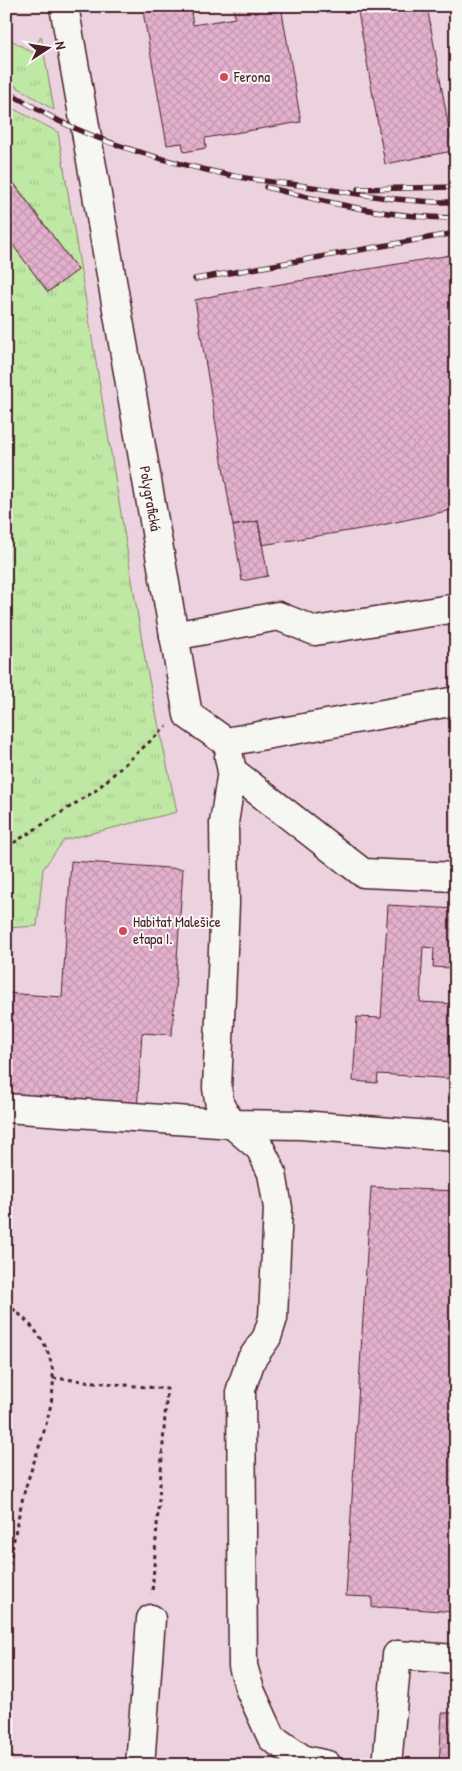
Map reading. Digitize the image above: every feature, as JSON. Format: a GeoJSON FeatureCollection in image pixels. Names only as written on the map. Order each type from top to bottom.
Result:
{"type":"FeatureCollection","features":[{"type":"Feature","properties":{"kind":"street","name":"Polygrafická"},"geometry":{"type":"LineString","coordinates":[[64,6],[188,715],[226,742]]}},
{"type":"Feature","properties":{"kind":"street"},"geometry":{"type":"LineString","coordinates":[[174,636],[278,616],[315,631],[456,608]]}},
{"type":"Feature","properties":{"kind":"street"},"geometry":{"type":"LineString","coordinates":[[327,1765],[304,1760],[272,1738],[250,1690],[243,1666],[241,1389],[251,1360],[267,1338],[273,1318],[278,1208],[272,1173],[260,1148],[232,1124],[220,1106],[217,1088],[225,904],[224,823],[232,771],[226,742],[456,702]]}},
{"type":"Feature","properties":{"kind":"street"},"geometry":{"type":"LineString","coordinates":[[232,771],[363,873],[456,877]]}},
{"type":"Feature","properties":{"kind":"street"},"geometry":{"type":"LineString","coordinates":[[6,1108],[232,1124],[301,1125],[456,1137]]}},
{"type":"Feature","properties":{"kind":"street"},"geometry":{"type":"LineString","coordinates":[[140,1765],[151,1619]]}},
{"type":"Feature","properties":{"kind":"street"},"geometry":{"type":"LineString","coordinates":[[387,1765],[397,1654],[456,1659]]}},
{"type":"Feature","properties":{"kind":"path"},"geometry":{"type":"LineString","coordinates":[[6,846],[95,791],[168,725]]}},
{"type":"Feature","properties":{"kind":"path"},"geometry":{"type":"LineString","coordinates":[[6,1303],[41,1336],[52,1367],[54,1392],[24,1492],[12,1543],[6,1591]]}},
{"type":"Feature","properties":{"kind":"path"},"geometry":{"type":"LineString","coordinates":[[53,1378],[167,1389],[151,1619]]}},
{"type":"Feature","properties":{"kind":"shaded area"},"geometry":{"type":"Polygon","coordinates":[[[6,6],[456,6],[456,1765],[6,1765],[6,6]]]}},
{"type":"Feature","properties":{"kind":"green space"},"geometry":{"type":"Polygon","coordinates":[[[41,36],[54,110],[6,80],[6,37],[33,53],[41,36]]]}},
{"type":"Feature","properties":{"kind":"green space"},"geometry":{"type":"Polygon","coordinates":[[[6,105],[58,132],[146,665],[177,812],[64,840],[43,869],[37,926],[6,928],[6,236],[48,292],[78,270],[12,180],[6,184],[6,105]]]}},
{"type":"Feature","properties":{"kind":"building","name":"Ferona"},"geometry":{"type":"Polygon","coordinates":[[[142,6],[190,6],[193,25],[235,18],[233,6],[281,6],[301,122],[205,138],[206,148],[184,152],[182,143],[167,145],[142,6]]]}},
{"type":"Feature","properties":{"kind":"building"},"geometry":{"type":"Polygon","coordinates":[[[357,6],[427,6],[453,151],[385,164],[357,6]]]}},
{"type":"Feature","properties":{"kind":"building"},"geometry":{"type":"Polygon","coordinates":[[[451,39],[456,39],[456,66],[451,39]]]}},
{"type":"Feature","properties":{"kind":"building"},"geometry":{"type":"Polygon","coordinates":[[[11,180],[78,270],[48,292],[6,236],[6,184],[11,180]]]}},
{"type":"Feature","properties":{"kind":"building"},"geometry":{"type":"Polygon","coordinates":[[[456,254],[456,509],[373,527],[262,545],[258,521],[233,526],[195,300],[456,254]]]}},
{"type":"Feature","properties":{"kind":"building"},"geometry":{"type":"Polygon","coordinates":[[[258,521],[268,576],[242,581],[233,526],[258,521]]]}},
{"type":"Feature","properties":{"kind":"building","name":"Habitat Malešice etapa I."},"geometry":{"type":"Polygon","coordinates":[[[71,861],[183,869],[172,1035],[142,1033],[137,1111],[6,1102],[6,993],[62,997],[71,861]]]}},
{"type":"Feature","properties":{"kind":"building"},"geometry":{"type":"Polygon","coordinates":[[[388,905],[456,909],[456,949],[451,949],[450,968],[433,967],[434,948],[423,947],[420,1002],[456,1004],[456,1079],[378,1074],[377,1083],[353,1081],[357,1017],[381,1018],[388,905]]]}},
{"type":"Feature","properties":{"kind":"building"},"geometry":{"type":"Polygon","coordinates":[[[371,1187],[456,1191],[456,1612],[384,1607],[372,1608],[372,1597],[346,1596],[371,1187]]]}},
{"type":"Feature","properties":{"kind":"building"},"geometry":{"type":"Polygon","coordinates":[[[442,1713],[456,1713],[456,1765],[439,1765],[442,1713]]]}},
{"type":"Feature","properties":{"kind":"railway"},"geometry":{"type":"LineString","coordinates":[[6,91],[52,118],[100,139],[186,165],[250,179],[402,200],[456,202]]}},
{"type":"Feature","properties":{"kind":"railway"},"geometry":{"type":"LineString","coordinates":[[266,187],[337,204],[384,212],[456,218]]}},
{"type":"Feature","properties":{"kind":"railway"},"geometry":{"type":"LineString","coordinates":[[358,189],[456,187]]}},
{"type":"Feature","properties":{"kind":"railway"},"geometry":{"type":"LineString","coordinates":[[195,279],[456,233]]}},
{"type":"Feature","properties":{"kind":"place","name":"Ferona"},"geometry":{"type":"Point","coordinates":[224,77]}},
{"type":"Feature","properties":{"kind":"place","name":"Habitat Malešice etapa I."},"geometry":{"type":"Point","coordinates":[123,931]}}]}
